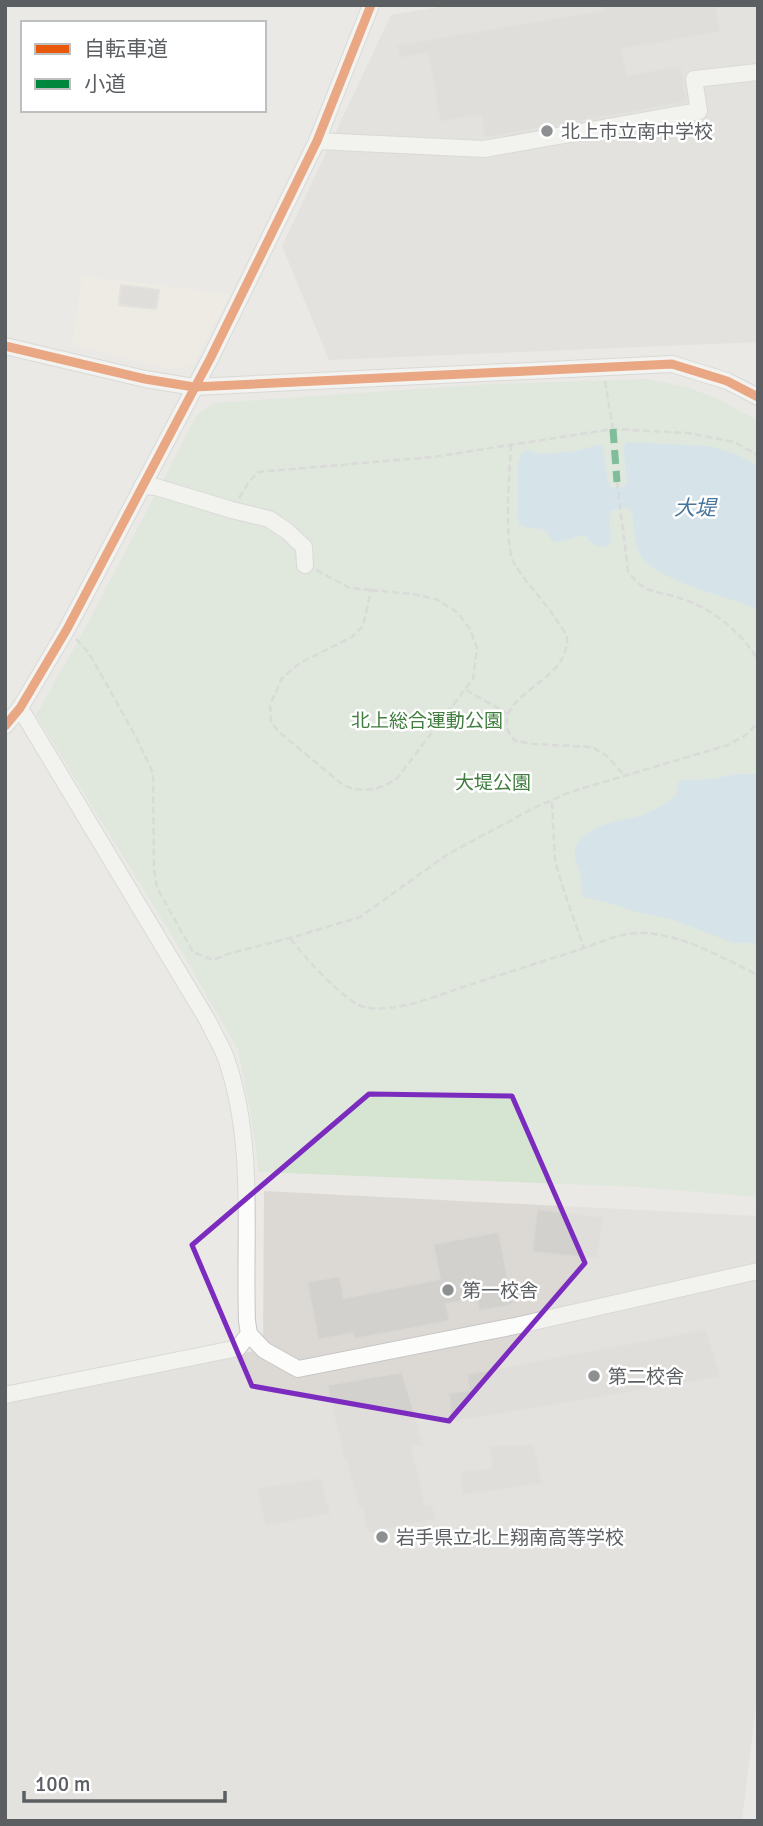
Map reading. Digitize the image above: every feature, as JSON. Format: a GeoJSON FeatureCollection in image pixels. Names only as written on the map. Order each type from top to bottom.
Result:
{"type":"FeatureCollection","features":[{"type":"Feature","properties":{"kind":"street"},"geometry":{"type":"LineString","coordinates":[[5,726],[20,708],[67,629],[194,387],[317,141],[371,5]]}},
{"type":"Feature","properties":{"kind":"street"},"geometry":{"type":"LineString","coordinates":[[317,141],[484,149],[699,111],[694,79],[758,72]]}},
{"type":"Feature","properties":{"kind":"street"},"geometry":{"type":"LineString","coordinates":[[5,345],[145,379],[194,387],[672,364],[727,380],[758,397]]}},
{"type":"Feature","properties":{"kind":"street"},"geometry":{"type":"LineString","coordinates":[[142,486],[156,487],[269,519],[304,547],[305,565]]}},
{"type":"Feature","properties":{"kind":"street"},"geometry":{"type":"LineString","coordinates":[[20,708],[208,1021],[228,1063],[240,1111],[247,1170],[246,1294],[249,1334],[264,1350],[298,1369],[515,1326],[758,1271]]}},
{"type":"Feature","properties":{"kind":"street"},"geometry":{"type":"LineString","coordinates":[[5,1395],[238,1348],[249,1334]]}},
{"type":"Feature","properties":{"kind":"path"},"geometry":{"type":"LineString","coordinates":[[603,367],[613,429]]}},
{"type":"Feature","properties":{"kind":"path"},"geometry":{"type":"LineString","coordinates":[[232,510],[258,472],[433,457],[613,429],[688,433],[734,442],[758,455]]}},
{"type":"Feature","properties":{"kind":"path"},"geometry":{"type":"LineString","coordinates":[[511,444],[508,491],[512,561],[567,638],[561,663],[547,678],[518,699],[508,714],[507,728],[515,741],[592,747],[607,756],[625,776]]}},
{"type":"Feature","properties":{"kind":"path"},"geometry":{"type":"LineString","coordinates":[[617,482],[628,571],[635,581],[644,589],[682,598],[708,610],[745,640],[758,660]]}},
{"type":"Feature","properties":{"kind":"path"},"geometry":{"type":"LineString","coordinates":[[305,565],[350,588],[413,593],[436,599],[457,612],[470,629],[477,648],[474,679],[398,777],[377,789],[352,789],[343,785],[278,731],[271,722],[270,705],[282,678],[300,663],[352,637],[363,626],[371,590]]}},
{"type":"Feature","properties":{"kind":"path"},"geometry":{"type":"LineString","coordinates":[[67,629],[89,653],[153,773],[154,869],[157,888],[193,952],[213,960],[360,917],[448,854],[536,807],[570,792],[728,745],[746,735],[758,722]]}},
{"type":"Feature","properties":{"kind":"path"},"geometry":{"type":"LineString","coordinates":[[466,690],[508,714]]}},
{"type":"Feature","properties":{"kind":"path"},"geometry":{"type":"LineString","coordinates":[[552,801],[555,860],[584,948]]}},
{"type":"Feature","properties":{"kind":"path"},"geometry":{"type":"LineString","coordinates":[[290,938],[300,952],[342,993],[361,1007],[380,1009],[421,1000],[621,934],[645,933],[683,940],[758,975]]}},
{"type":"Feature","properties":{"kind":"highlighted area"},"geometry":{"type":"Polygon","coordinates":[[[369,1094],[512,1096],[585,1263],[449,1421],[252,1386],[192,1245],[369,1094]]]}},
{"type":"Feature","properties":{"kind":"shaded area","name":"北上市立南中学校"},"geometry":{"type":"Polygon","coordinates":[[[451,5],[758,5],[758,342],[329,360],[282,246],[391,15],[451,5]]]}},
{"type":"Feature","properties":{"kind":"shaded area"},"geometry":{"type":"Polygon","coordinates":[[[82,276],[231,294],[193,365],[171,369],[72,345],[82,276]]]}},
{"type":"Feature","properties":{"kind":"shaded area","name":"岩手県立北上翔南高等学校"},"geometry":{"type":"Polygon","coordinates":[[[264,1191],[758,1216],[758,1689],[742,1821],[5,1821],[5,1385],[263,1350],[264,1191]]]}},
{"type":"Feature","properties":{"kind":"green space","name":"大堤公園"},"geometry":{"type":"Polygon","coordinates":[[[646,379],[687,387],[718,399],[758,421],[758,1197],[638,1187],[259,1172],[238,1050],[177,944],[36,715],[82,634],[197,415],[214,403],[492,384],[646,379]]]}},
{"type":"Feature","properties":{"kind":"water","name":"大堤"},"geometry":{"type":"Polygon","coordinates":[[[627,442],[709,446],[736,454],[758,466],[758,609],[694,587],[661,573],[648,564],[638,550],[632,512],[627,508],[611,511],[609,546],[597,546],[584,535],[553,542],[546,532],[520,525],[518,463],[527,450],[542,454],[576,451],[599,444],[603,447],[611,487],[624,487],[627,482],[623,447],[627,442]]]}},
{"type":"Feature","properties":{"kind":"water"},"geometry":{"type":"Polygon","coordinates":[[[737,774],[758,774],[758,943],[733,943],[671,919],[584,897],[575,850],[586,834],[605,824],[658,808],[677,794],[681,780],[712,779],[737,774]]]}},
{"type":"Feature","properties":{"kind":"building"},"geometry":{"type":"Polygon","coordinates":[[[603,5],[716,5],[721,32],[622,49],[627,75],[681,66],[687,102],[485,138],[481,115],[440,122],[428,53],[400,58],[397,45],[604,10],[603,5]]]}},
{"type":"Feature","properties":{"kind":"building"},"geometry":{"type":"Polygon","coordinates":[[[121,285],[159,290],[156,309],[119,305],[121,285]]]}},
{"type":"Feature","properties":{"kind":"building"},"geometry":{"type":"Polygon","coordinates":[[[537,1209],[603,1217],[598,1259],[532,1252],[537,1209]]]}},
{"type":"Feature","properties":{"kind":"building","name":"第一校舎"},"geometry":{"type":"Polygon","coordinates":[[[499,1232],[513,1305],[479,1311],[477,1298],[446,1304],[450,1321],[354,1339],[353,1333],[318,1340],[307,1282],[340,1276],[344,1298],[440,1279],[433,1244],[499,1232]]]}},
{"type":"Feature","properties":{"kind":"building","name":"第二校舎"},"geometry":{"type":"Polygon","coordinates":[[[706,1329],[721,1377],[451,1422],[449,1393],[469,1390],[467,1374],[706,1329]]]}},
{"type":"Feature","properties":{"kind":"building"},"geometry":{"type":"Polygon","coordinates":[[[402,1372],[424,1445],[412,1447],[425,1505],[431,1504],[437,1519],[368,1534],[362,1507],[359,1508],[344,1459],[327,1385],[402,1372]]]}},
{"type":"Feature","properties":{"kind":"building"},"geometry":{"type":"Polygon","coordinates":[[[534,1444],[543,1484],[462,1495],[461,1471],[492,1468],[489,1446],[534,1444]]]}},
{"type":"Feature","properties":{"kind":"building"},"geometry":{"type":"Polygon","coordinates":[[[321,1478],[331,1514],[265,1526],[257,1488],[321,1478]]]}},
{"type":"Feature","properties":{"kind":"marked path"},"geometry":{"type":"LineString","coordinates":[[613,429],[617,482]]}},
{"type":"Feature","properties":{"kind":"cycle path"},"geometry":{"type":"LineString","coordinates":[[5,726],[20,708],[67,629],[211,357],[317,141],[371,5]]}},
{"type":"Feature","properties":{"kind":"cycle path"},"geometry":{"type":"LineString","coordinates":[[5,346],[145,379],[194,387],[672,364],[727,381],[758,397]]}},
{"type":"Feature","properties":{"kind":"place","name":"北上市立南中学校"},"geometry":{"type":"Point","coordinates":[547,131]}},
{"type":"Feature","properties":{"kind":"place","name":"第一校舎"},"geometry":{"type":"Point","coordinates":[448,1290]}},
{"type":"Feature","properties":{"kind":"place","name":"第二校舎"},"geometry":{"type":"Point","coordinates":[594,1376]}},
{"type":"Feature","properties":{"kind":"place","name":"岩手県立北上翔南高等学校"},"geometry":{"type":"Point","coordinates":[382,1537]}},
{"type":"Feature","properties":{"kind":"park label","name":"北上総合運動公園"},"geometry":{"type":"Point","coordinates":[427,720]}}]}
